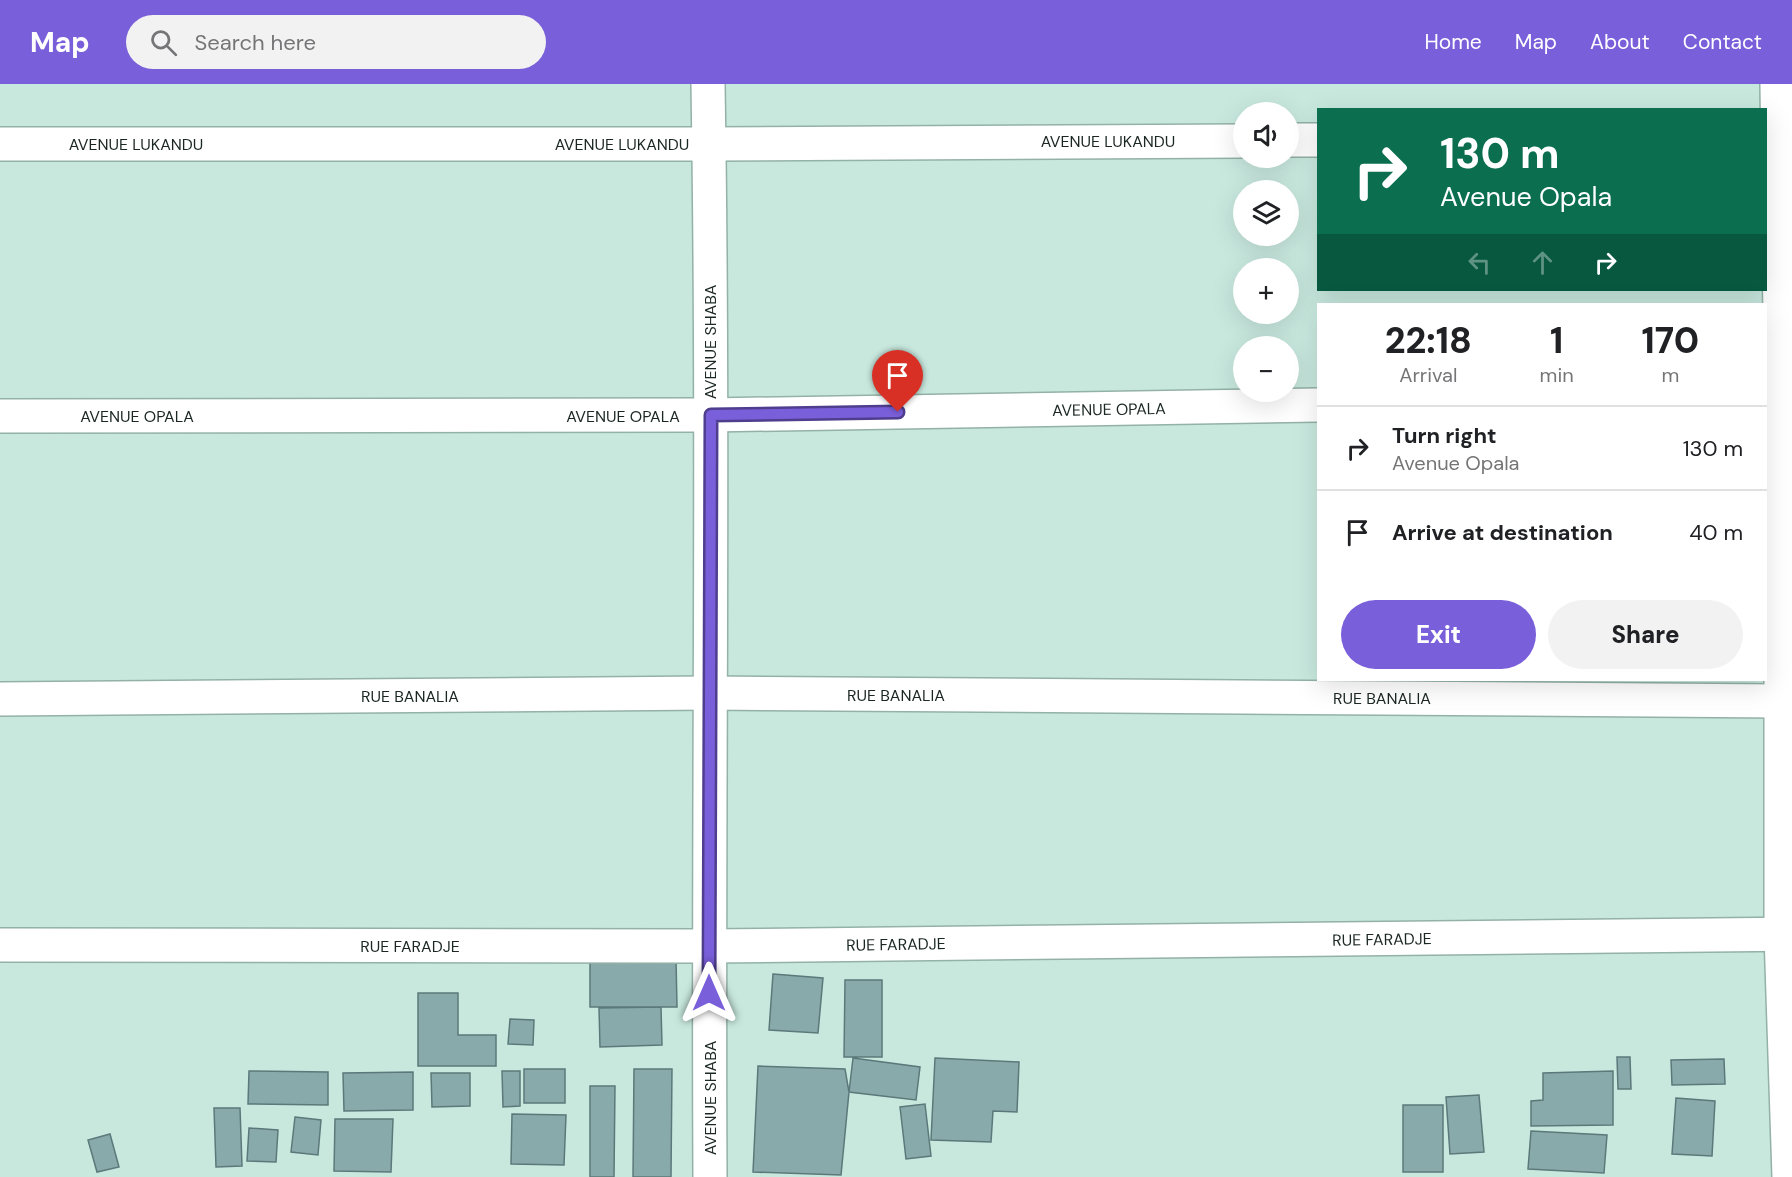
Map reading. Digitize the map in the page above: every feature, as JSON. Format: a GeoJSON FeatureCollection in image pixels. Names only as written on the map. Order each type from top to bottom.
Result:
{"type":"FeatureCollection","features":[{"type":"Feature","properties":{"kind":"street","name":"AVENUE SHABA"},"geometry":{"type":"LineString","coordinates":[[708,84],[711,415],[710,1177]]}},
{"type":"Feature","properties":{"kind":"street"},"geometry":{"type":"LineString","coordinates":[[1777,84],[1780,398],[1787,701],[1786,934],[1789,1177]]}},
{"type":"Feature","properties":{"kind":"street"},"geometry":{"type":"LineString","coordinates":[[1299,140],[1317,140]]}},
{"type":"Feature","properties":{"kind":"street","name":"AVENUE LUKANDU"},"geometry":{"type":"LineString","coordinates":[[0,144],[1233,141]]}},
{"type":"Feature","properties":{"kind":"street","name":"AVENUE OPALA"},"geometry":{"type":"LineString","coordinates":[[0,417],[711,415],[1317,405]]}},
{"type":"Feature","properties":{"kind":"street","name":"RUE BANALIA"},"geometry":{"type":"LineString","coordinates":[[0,699],[709,693],[1787,701]]}},
{"type":"Feature","properties":{"kind":"street","name":"RUE FARADJE"},"geometry":{"type":"LineString","coordinates":[[0,945],[709,946],[1786,934]]}},
{"type":"Feature","properties":{"kind":"building"},"geometry":{"type":"Polygon","coordinates":[[[676,959],[677,1007],[590,1007],[590,960],[676,959]]]}},
{"type":"Feature","properties":{"kind":"building"},"geometry":{"type":"Polygon","coordinates":[[[773,974],[823,978],[818,1033],[769,1030],[773,974]]]}},
{"type":"Feature","properties":{"kind":"building"},"geometry":{"type":"Polygon","coordinates":[[[845,980],[882,980],[882,1057],[844,1057],[845,980]]]}},
{"type":"Feature","properties":{"kind":"building"},"geometry":{"type":"Polygon","coordinates":[[[418,993],[458,993],[458,1035],[496,1035],[496,1066],[418,1066],[418,993]]]}},
{"type":"Feature","properties":{"kind":"building"},"geometry":{"type":"Polygon","coordinates":[[[661,1007],[662,1045],[600,1047],[599,1008],[661,1007]]]}},
{"type":"Feature","properties":{"kind":"building"},"geometry":{"type":"Polygon","coordinates":[[[510,1019],[534,1020],[533,1045],[508,1044],[510,1019]]]}},
{"type":"Feature","properties":{"kind":"building"},"geometry":{"type":"Polygon","coordinates":[[[1617,1057],[1630,1057],[1631,1089],[1618,1089],[1617,1057]]]}},
{"type":"Feature","properties":{"kind":"building"},"geometry":{"type":"Polygon","coordinates":[[[853,1058],[920,1067],[916,1100],[849,1092],[853,1058]]]}},
{"type":"Feature","properties":{"kind":"building"},"geometry":{"type":"Polygon","coordinates":[[[935,1058],[1019,1062],[1017,1112],[993,1111],[991,1142],[931,1140],[935,1058]]]}},
{"type":"Feature","properties":{"kind":"building"},"geometry":{"type":"Polygon","coordinates":[[[1724,1059],[1725,1084],[1672,1085],[1671,1060],[1724,1059]]]}},
{"type":"Feature","properties":{"kind":"building"},"geometry":{"type":"Polygon","coordinates":[[[758,1066],[845,1069],[849,1092],[841,1175],[753,1172],[758,1066]]]}},
{"type":"Feature","properties":{"kind":"building"},"geometry":{"type":"Polygon","coordinates":[[[524,1069],[565,1069],[565,1103],[524,1103],[524,1069]]]}},
{"type":"Feature","properties":{"kind":"building"},"geometry":{"type":"Polygon","coordinates":[[[634,1069],[672,1069],[671,1177],[633,1177],[634,1069]]]}},
{"type":"Feature","properties":{"kind":"building"},"geometry":{"type":"Polygon","coordinates":[[[249,1071],[328,1072],[328,1105],[248,1104],[249,1071]]]}},
{"type":"Feature","properties":{"kind":"building"},"geometry":{"type":"Polygon","coordinates":[[[502,1071],[520,1071],[520,1106],[503,1107],[502,1071]]]}},
{"type":"Feature","properties":{"kind":"building"},"geometry":{"type":"Polygon","coordinates":[[[1613,1071],[1613,1125],[1531,1126],[1531,1101],[1543,1100],[1543,1073],[1613,1071]]]}},
{"type":"Feature","properties":{"kind":"building"},"geometry":{"type":"Polygon","coordinates":[[[413,1072],[413,1110],[344,1111],[343,1073],[413,1072]]]}},
{"type":"Feature","properties":{"kind":"building"},"geometry":{"type":"Polygon","coordinates":[[[431,1073],[470,1073],[470,1106],[432,1107],[431,1073]]]}},
{"type":"Feature","properties":{"kind":"building"},"geometry":{"type":"Polygon","coordinates":[[[590,1086],[615,1086],[614,1177],[590,1177],[590,1086]]]}},
{"type":"Feature","properties":{"kind":"building"},"geometry":{"type":"Polygon","coordinates":[[[1479,1095],[1484,1152],[1450,1154],[1446,1097],[1479,1095]]]}},
{"type":"Feature","properties":{"kind":"building"},"geometry":{"type":"Polygon","coordinates":[[[1676,1098],[1715,1101],[1712,1156],[1672,1154],[1676,1098]]]}},
{"type":"Feature","properties":{"kind":"building"},"geometry":{"type":"Polygon","coordinates":[[[925,1104],[931,1156],[906,1159],[900,1107],[925,1104]]]}},
{"type":"Feature","properties":{"kind":"building"},"geometry":{"type":"Polygon","coordinates":[[[1403,1105],[1443,1105],[1443,1172],[1403,1172],[1403,1105]]]}},
{"type":"Feature","properties":{"kind":"building"},"geometry":{"type":"Polygon","coordinates":[[[214,1108],[240,1108],[242,1166],[216,1167],[214,1108]]]}},
{"type":"Feature","properties":{"kind":"building"},"geometry":{"type":"Polygon","coordinates":[[[512,1114],[566,1115],[564,1165],[511,1164],[512,1114]]]}},
{"type":"Feature","properties":{"kind":"building"},"geometry":{"type":"Polygon","coordinates":[[[295,1117],[321,1120],[318,1155],[291,1152],[295,1117]]]}},
{"type":"Feature","properties":{"kind":"building"},"geometry":{"type":"Polygon","coordinates":[[[335,1119],[393,1119],[391,1172],[334,1171],[335,1119]]]}},
{"type":"Feature","properties":{"kind":"building"},"geometry":{"type":"Polygon","coordinates":[[[249,1128],[278,1130],[276,1162],[247,1161],[249,1128]]]}},
{"type":"Feature","properties":{"kind":"building"},"geometry":{"type":"Polygon","coordinates":[[[1531,1131],[1607,1135],[1604,1173],[1528,1169],[1531,1131]]]}},
{"type":"Feature","properties":{"kind":"building"},"geometry":{"type":"Polygon","coordinates":[[[110,1134],[119,1167],[97,1172],[88,1140],[110,1134]]]}},
{"type":"Feature","properties":{"kind":"route"},"geometry":{"type":"LineString","coordinates":[[709,993],[711,415],[898,412]]}}]}
